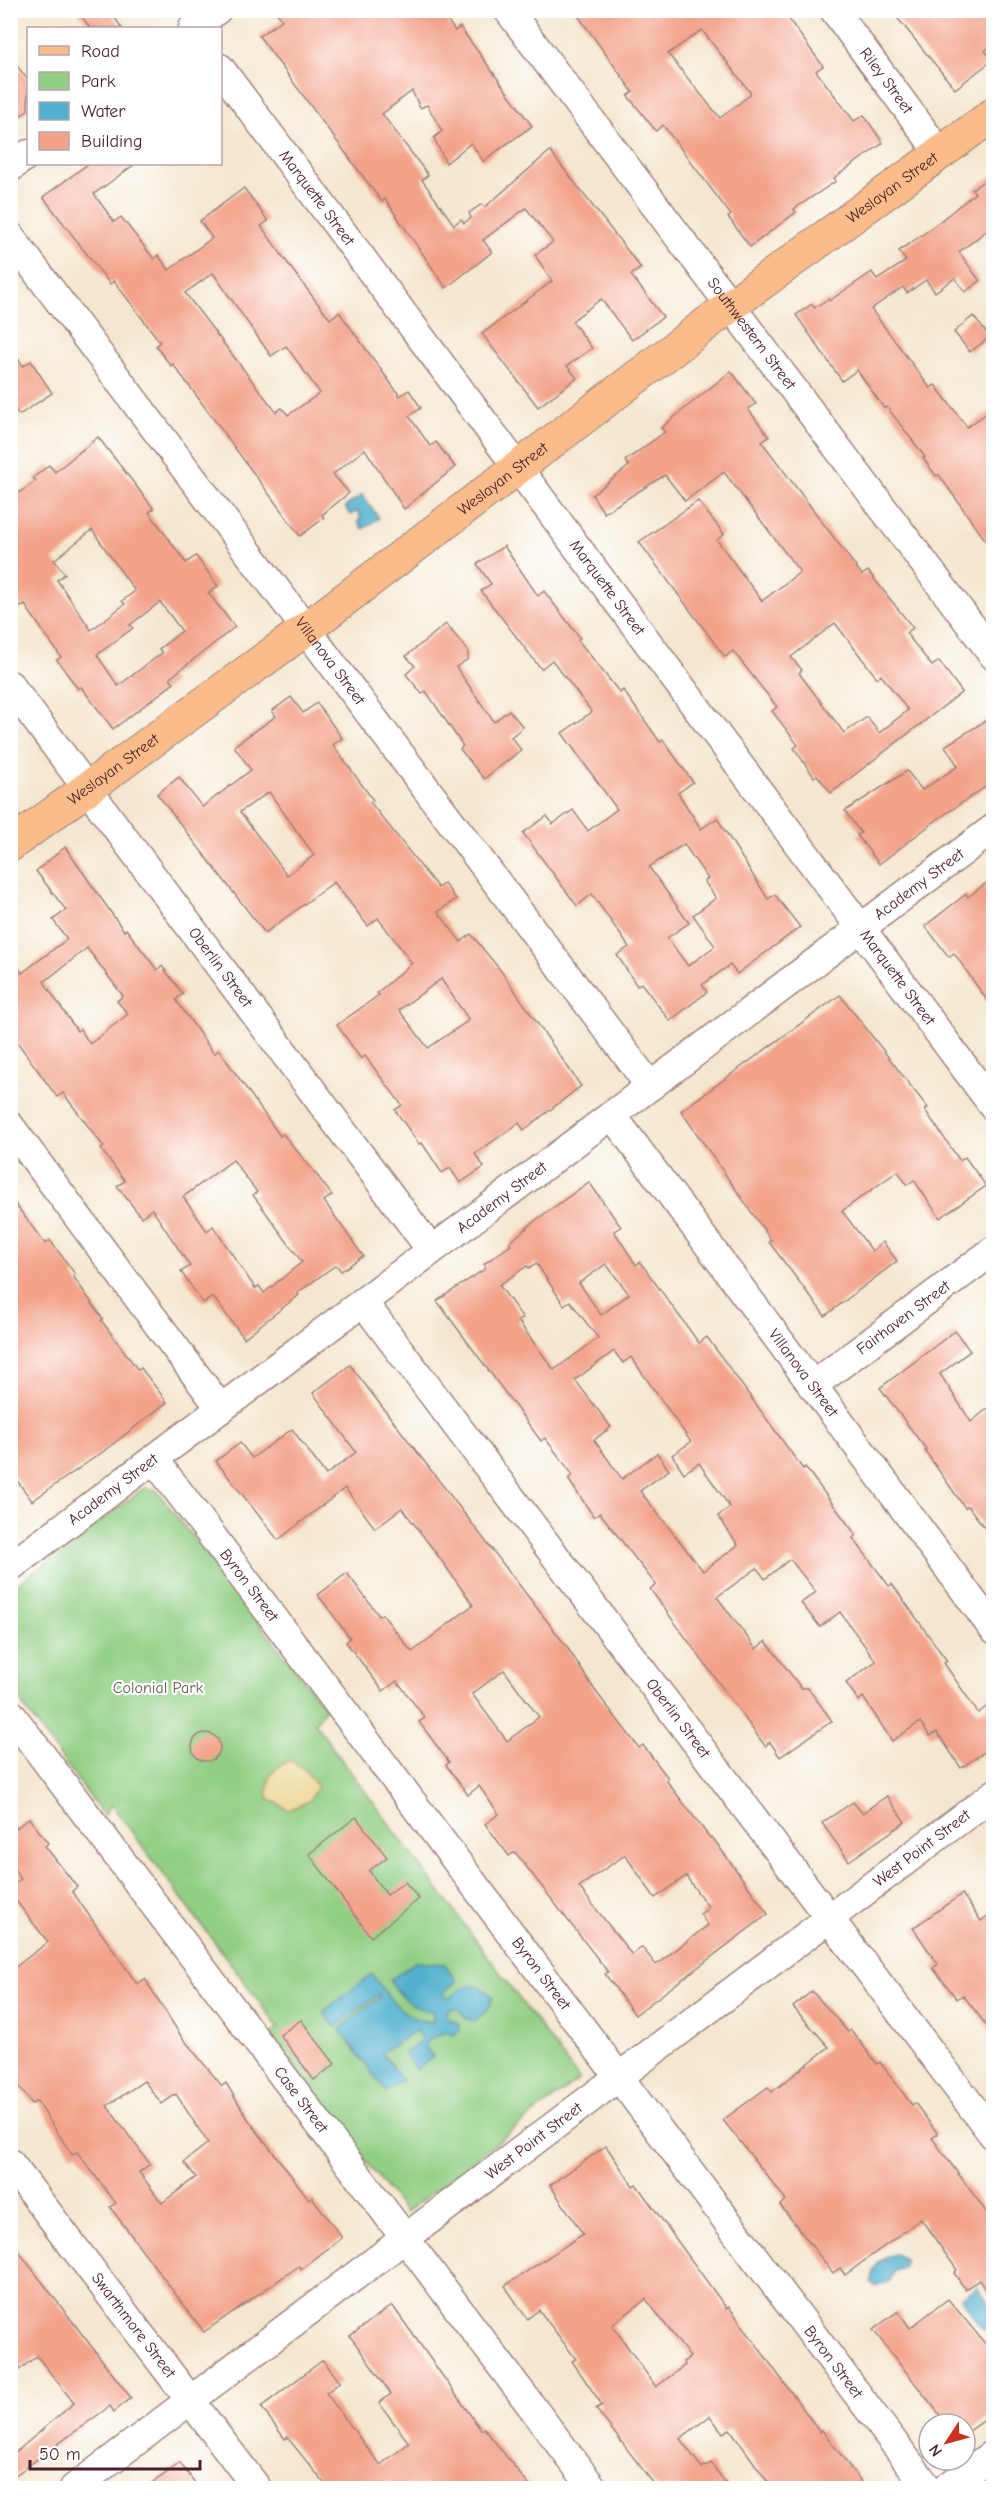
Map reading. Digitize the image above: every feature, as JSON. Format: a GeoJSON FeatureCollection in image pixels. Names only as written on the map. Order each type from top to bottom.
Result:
{"type":"FeatureCollection","features":[{"type":"Feature","properties":{"kind":"main road","name":"Weslayan Street"},"geometry":{"type":"LineString","coordinates":[[10,845],[306,629],[730,306],[993,114]]}},
{"type":"Feature","properties":{"kind":"street"},"geometry":{"type":"LineString","coordinates":[[178,10],[191,27]]}},
{"type":"Feature","properties":{"kind":"street"},"geometry":{"type":"LineString","coordinates":[[193,27],[217,10]]}},
{"type":"Feature","properties":{"kind":"street","name":"Southwestern Street"},"geometry":{"type":"LineString","coordinates":[[508,10],[993,656]]}},
{"type":"Feature","properties":{"kind":"street","name":"Riley Street"},"geometry":{"type":"LineString","coordinates":[[834,10],[939,152]]}},
{"type":"Feature","properties":{"kind":"street","name":"Marquette Street"},"geometry":{"type":"LineString","coordinates":[[222,71],[993,1107]]}},
{"type":"Feature","properties":{"kind":"street"},"geometry":{"type":"LineString","coordinates":[[10,168],[27,155]]}},
{"type":"Feature","properties":{"kind":"street","name":"Villanova Street"},"geometry":{"type":"LineString","coordinates":[[10,236],[650,1086]]}},
{"type":"Feature","properties":{"kind":"street","name":"Oberlin Street"},"geometry":{"type":"LineString","coordinates":[[10,685],[431,1250]]}},
{"type":"Feature","properties":{"kind":"street","name":"Academy Street"},"geometry":{"type":"LineString","coordinates":[[12,1562],[221,1409],[993,828]]}},
{"type":"Feature","properties":{"kind":"street","name":"Villanova Street"},"geometry":{"type":"LineString","coordinates":[[612,1115],[993,1630]]}},
{"type":"Feature","properties":{"kind":"street"},"geometry":{"type":"LineString","coordinates":[[10,1126],[221,1409]]}},
{"type":"Feature","properties":{"kind":"street","name":"Fairhaven Street"},"geometry":{"type":"LineString","coordinates":[[812,1386],[993,1250]]}},
{"type":"Feature","properties":{"kind":"street","name":"Oberlin Street"},"geometry":{"type":"LineString","coordinates":[[363,1302],[993,2136]]}},
{"type":"Feature","properties":{"kind":"street","name":"Byron Street"},"geometry":{"type":"LineString","coordinates":[[154,1459],[928,2488]]}},
{"type":"Feature","properties":{"kind":"street","name":"Case Street"},"geometry":{"type":"LineString","coordinates":[[10,1713],[592,2488]]}},
{"type":"Feature","properties":{"kind":"street","name":"West Point Street"},"geometry":{"type":"LineString","coordinates":[[74,2488],[620,2078],[993,1794]]}},
{"type":"Feature","properties":{"kind":"street","name":"Swarthmore Street"},"geometry":{"type":"LineString","coordinates":[[10,2163],[257,2488]]}},
{"type":"Feature","properties":{"kind":"street"},"geometry":{"type":"LineString","coordinates":[[946,2488],[993,2453]]}},
{"type":"Feature","properties":{"kind":"green space","name":"Colonial Park"},"geometry":{"type":"Polygon","coordinates":[[[144,1488],[156,1490],[325,1708],[315,1724],[579,2079],[405,2213],[270,2035],[278,2027],[111,1804],[104,1816],[11,1689],[10,1590],[144,1488]]]}},
{"type":"Feature","properties":{"kind":"sand"},"geometry":{"type":"Polygon","coordinates":[[[290,1760],[305,1770],[317,1786],[309,1801],[289,1810],[268,1798],[268,1791],[274,1770],[290,1760]]]}},
{"type":"Feature","properties":{"kind":"water"},"geometry":{"type":"Polygon","coordinates":[[[362,495],[379,518],[363,529],[358,522],[361,517],[357,511],[350,515],[345,507],[362,495]]]}},
{"type":"Feature","properties":{"kind":"water"},"geometry":{"type":"Polygon","coordinates":[[[415,1962],[445,1964],[457,1982],[445,1990],[445,1996],[450,1997],[472,1986],[483,1989],[493,1998],[488,2010],[474,2021],[466,2019],[459,2009],[451,2008],[447,2012],[448,2018],[459,2024],[460,2031],[454,2035],[446,2032],[427,2040],[426,2048],[433,2057],[416,2070],[404,2054],[420,2042],[421,2038],[415,2031],[382,2053],[402,2080],[386,2092],[339,2029],[380,1997],[379,1994],[335,2027],[323,2012],[372,1974],[397,2006],[413,2017],[433,2022],[433,2011],[419,2008],[408,2002],[390,1980],[415,1962]]]}},
{"type":"Feature","properties":{"kind":"water"},"geometry":{"type":"Polygon","coordinates":[[[895,2254],[904,2259],[904,2267],[894,2272],[890,2281],[875,2287],[871,2283],[871,2278],[875,2268],[885,2257],[895,2254]]]}},
{"type":"Feature","properties":{"kind":"water"},"geometry":{"type":"Polygon","coordinates":[[[977,2287],[993,2309],[987,2315],[993,2323],[984,2330],[961,2298],[977,2287]]]}},
{"type":"Feature","properties":{"kind":"building"},"geometry":{"type":"Polygon","coordinates":[[[77,10],[109,10],[121,27],[89,27],[77,10]]]}},
{"type":"Feature","properties":{"kind":"building"},"geometry":{"type":"Polygon","coordinates":[[[275,10],[440,10],[455,31],[460,27],[532,126],[483,161],[471,143],[446,163],[434,138],[442,131],[427,105],[420,108],[412,91],[382,114],[428,175],[422,180],[454,225],[461,219],[464,223],[471,218],[469,213],[482,204],[485,207],[550,151],[641,268],[631,275],[663,317],[632,340],[601,299],[572,321],[592,348],[567,366],[577,378],[538,407],[482,334],[552,281],[535,255],[553,242],[526,208],[483,240],[492,252],[446,288],[385,199],[382,202],[259,36],[282,20],[275,10]]]}},
{"type":"Feature","properties":{"kind":"building"},"geometry":{"type":"Polygon","coordinates":[[[574,10],[782,10],[823,66],[816,71],[854,121],[864,115],[883,143],[834,178],[836,181],[794,209],[796,212],[750,247],[728,217],[731,215],[663,125],[656,131],[628,96],[633,92],[574,10]],[[702,30],[668,54],[720,118],[750,95],[702,30]]]}},
{"type":"Feature","properties":{"kind":"building"},"geometry":{"type":"Polygon","coordinates":[[[891,10],[993,10],[993,44],[985,51],[993,60],[955,89],[891,10]]]}},
{"type":"Feature","properties":{"kind":"building"},"geometry":{"type":"Polygon","coordinates":[[[10,57],[27,79],[27,111],[10,124],[10,57]]]}},
{"type":"Feature","properties":{"kind":"building"},"geometry":{"type":"Polygon","coordinates":[[[87,165],[134,165],[94,194],[114,222],[121,217],[154,259],[158,255],[169,270],[212,238],[200,221],[244,188],[268,221],[261,226],[299,279],[330,319],[339,312],[400,396],[409,390],[421,408],[409,416],[430,446],[436,442],[455,467],[404,509],[365,449],[333,474],[349,493],[322,515],[324,518],[300,536],[173,364],[171,366],[156,346],[160,342],[114,281],[110,284],[43,197],[87,165]],[[213,273],[185,293],[276,412],[282,408],[288,415],[320,393],[286,346],[271,356],[213,273]]]}},
{"type":"Feature","properties":{"kind":"building"},"geometry":{"type":"Polygon","coordinates":[[[993,175],[993,226],[959,252],[980,281],[965,292],[955,278],[935,292],[926,280],[907,293],[903,287],[871,309],[930,388],[935,385],[967,427],[993,409],[993,551],[939,475],[936,476],[923,458],[925,457],[887,407],[884,408],[857,370],[842,381],[796,315],[812,304],[814,308],[828,299],[829,301],[872,272],[877,280],[906,261],[899,251],[975,193],[972,189],[993,175]]]}},
{"type":"Feature","properties":{"kind":"building"},"geometry":{"type":"Polygon","coordinates":[[[973,316],[990,337],[970,352],[954,332],[973,316]]]}},
{"type":"Feature","properties":{"kind":"building"},"geometry":{"type":"Polygon","coordinates":[[[10,346],[23,366],[31,361],[52,393],[19,415],[10,402],[10,346]]]}},
{"type":"Feature","properties":{"kind":"building"},"geometry":{"type":"Polygon","coordinates":[[[731,371],[756,404],[748,409],[769,437],[762,442],[862,575],[868,571],[913,628],[906,633],[932,666],[939,661],[962,692],[831,793],[817,775],[814,777],[794,748],[798,745],[772,711],[777,707],[733,651],[725,657],[639,542],[698,501],[724,534],[717,540],[762,601],[800,572],[724,472],[685,501],[665,475],[604,513],[592,495],[629,466],[625,461],[665,432],[661,428],[731,371]],[[835,623],[791,657],[802,670],[799,673],[844,733],[867,717],[879,733],[908,710],[881,675],[877,678],[835,623]]]}},
{"type":"Feature","properties":{"kind":"building"},"geometry":{"type":"Polygon","coordinates":[[[98,437],[154,509],[149,512],[186,563],[196,556],[218,586],[208,593],[235,627],[170,678],[174,683],[113,729],[81,687],[78,689],[57,660],[61,657],[25,605],[21,607],[10,593],[10,499],[36,481],[33,478],[49,465],[55,472],[98,437]],[[92,530],[54,560],[65,574],[57,580],[91,630],[125,604],[122,601],[135,591],[92,530]],[[160,602],[130,625],[133,628],[97,655],[118,686],[162,653],[159,649],[182,631],[160,602]]]}},
{"type":"Feature","properties":{"kind":"building"},"geometry":{"type":"Polygon","coordinates":[[[504,546],[538,596],[544,591],[580,638],[578,640],[620,693],[623,690],[660,742],[663,740],[693,782],[678,793],[701,829],[717,818],[768,899],[775,895],[800,927],[737,974],[730,965],[702,985],[707,992],[670,1021],[641,983],[637,986],[617,955],[629,947],[592,894],[577,906],[523,833],[547,816],[553,824],[573,810],[588,831],[617,809],[562,733],[592,712],[552,660],[541,669],[481,591],[491,584],[477,564],[504,546]],[[684,844],[649,867],[689,923],[667,938],[688,966],[715,946],[693,915],[716,898],[704,881],[708,879],[684,844]]]}},
{"type":"Feature","properties":{"kind":"building"},"geometry":{"type":"Polygon","coordinates":[[[446,624],[468,651],[468,659],[456,667],[494,722],[509,710],[523,727],[511,737],[521,750],[484,779],[460,749],[463,746],[426,691],[422,694],[406,674],[415,666],[406,656],[446,624]]]}},
{"type":"Feature","properties":{"kind":"building"},"geometry":{"type":"Polygon","coordinates":[[[291,697],[303,713],[317,703],[342,738],[333,745],[373,800],[370,802],[438,888],[444,883],[456,899],[438,912],[461,942],[471,934],[501,971],[581,1086],[524,1130],[519,1123],[475,1154],[484,1167],[460,1183],[450,1168],[442,1173],[422,1143],[419,1144],[395,1110],[402,1105],[365,1056],[361,1059],[337,1025],[379,995],[377,993],[412,963],[378,918],[368,926],[334,882],[265,933],[157,794],[179,777],[202,807],[251,770],[234,746],[276,716],[272,711],[291,697]],[[269,792],[240,812],[287,875],[314,855],[269,792]],[[441,979],[399,1010],[428,1048],[469,1020],[441,979]]]}},
{"type":"Feature","properties":{"kind":"building"},"geometry":{"type":"Polygon","coordinates":[[[985,721],[993,733],[993,772],[987,777],[991,783],[938,819],[879,864],[857,835],[861,833],[845,811],[907,771],[922,790],[958,766],[945,746],[985,721]]]}},
{"type":"Feature","properties":{"kind":"building"},"geometry":{"type":"Polygon","coordinates":[[[65,847],[124,931],[126,929],[157,970],[162,966],[183,994],[176,1000],[214,1054],[219,1050],[280,1136],[283,1134],[332,1195],[324,1201],[363,1256],[341,1271],[336,1265],[297,1293],[299,1295],[244,1338],[213,1297],[203,1303],[181,1272],[190,1266],[152,1209],[141,1217],[117,1186],[125,1181],[101,1149],[104,1147],[63,1093],[57,1097],[10,1032],[10,959],[22,973],[67,939],[53,920],[66,910],[36,871],[65,847]],[[87,948],[44,982],[77,1031],[80,1029],[90,1044],[128,1014],[117,1001],[123,996],[87,948]],[[233,1160],[183,1197],[207,1231],[213,1226],[255,1288],[259,1286],[264,1293],[302,1262],[253,1195],[257,1192],[233,1160]]]}},
{"type":"Feature","properties":{"kind":"building"},"geometry":{"type":"Polygon","coordinates":[[[993,878],[993,1009],[954,953],[949,957],[925,926],[966,894],[968,897],[993,878]]]}},
{"type":"Feature","properties":{"kind":"building"},"geometry":{"type":"Polygon","coordinates":[[[840,995],[928,1108],[925,1110],[960,1161],[965,1157],[986,1186],[940,1218],[914,1180],[907,1185],[898,1171],[842,1211],[872,1251],[883,1242],[897,1261],[825,1316],[769,1242],[771,1240],[681,1111],[840,995]]]}},
{"type":"Feature","properties":{"kind":"building"},"geometry":{"type":"Polygon","coordinates":[[[589,1182],[621,1227],[614,1231],[636,1265],[640,1262],[699,1343],[707,1337],[803,1469],[805,1467],[856,1535],[853,1538],[889,1586],[892,1584],[947,1661],[944,1663],[978,1713],[993,1702],[993,1746],[961,1768],[937,1732],[930,1736],[920,1722],[892,1741],[863,1697],[859,1701],[846,1683],[876,1661],[840,1612],[820,1627],[801,1603],[816,1592],[790,1559],[765,1579],[757,1568],[717,1597],[756,1649],[766,1641],[801,1688],[808,1688],[832,1721],[780,1757],[770,1742],[765,1746],[650,1589],[656,1585],[600,1513],[594,1517],[568,1479],[573,1475],[545,1438],[541,1441],[437,1301],[486,1268],[484,1264],[511,1245],[509,1243],[536,1220],[589,1182]],[[536,1263],[529,1268],[527,1266],[499,1285],[523,1318],[518,1321],[554,1370],[598,1338],[570,1301],[564,1305],[536,1263]],[[606,1264],[579,1283],[601,1315],[629,1294],[606,1264]],[[614,1351],[575,1380],[611,1427],[594,1440],[622,1479],[657,1453],[669,1470],[640,1491],[703,1571],[738,1545],[718,1516],[730,1507],[699,1463],[684,1473],[672,1455],[691,1442],[631,1357],[623,1363],[614,1351]]]}},
{"type":"Feature","properties":{"kind":"building"},"geometry":{"type":"Polygon","coordinates":[[[10,1197],[45,1244],[50,1240],[75,1274],[73,1276],[103,1319],[101,1320],[138,1370],[141,1368],[167,1402],[104,1451],[32,1501],[10,1471],[10,1197]]]}},
{"type":"Feature","properties":{"kind":"building"},"geometry":{"type":"Polygon","coordinates":[[[955,1331],[970,1351],[940,1374],[971,1422],[993,1404],[993,1539],[968,1506],[965,1508],[925,1451],[926,1449],[880,1388],[955,1331]]]}},
{"type":"Feature","properties":{"kind":"building"},"geometry":{"type":"Polygon","coordinates":[[[350,1365],[567,1647],[594,1689],[639,1748],[643,1745],[668,1778],[666,1780],[710,1838],[712,1837],[768,1914],[635,2015],[605,1974],[608,1972],[515,1852],[509,1856],[485,1824],[499,1814],[479,1786],[468,1795],[446,1765],[449,1762],[419,1722],[425,1718],[397,1681],[383,1691],[346,1642],[350,1638],[318,1595],[347,1573],[379,1616],[382,1614],[412,1652],[473,1605],[402,1508],[375,1528],[345,1488],[278,1540],[216,1461],[240,1443],[252,1458],[292,1429],[326,1475],[356,1452],[313,1393],[350,1365]],[[504,1670],[472,1694],[507,1741],[539,1717],[504,1670]],[[625,1855],[579,1887],[632,1955],[642,1947],[656,1965],[708,1925],[700,1914],[709,1908],[686,1876],[655,1898],[625,1855]]]}},
{"type":"Feature","properties":{"kind":"building"},"geometry":{"type":"Polygon","coordinates":[[[206,1733],[216,1737],[220,1747],[216,1757],[206,1761],[196,1757],[192,1747],[196,1737],[206,1733]]]}},
{"type":"Feature","properties":{"kind":"building"},"geometry":{"type":"Polygon","coordinates":[[[887,1796],[905,1822],[849,1861],[822,1823],[853,1802],[862,1813],[887,1796]]]}},
{"type":"Feature","properties":{"kind":"building"},"geometry":{"type":"Polygon","coordinates":[[[356,1817],[387,1857],[369,1871],[387,1895],[405,1882],[419,1899],[371,1937],[309,1854],[356,1817]]]}},
{"type":"Feature","properties":{"kind":"building"},"geometry":{"type":"Polygon","coordinates":[[[29,1818],[48,1843],[45,1846],[77,1887],[72,1891],[137,1984],[145,1979],[181,2036],[222,2086],[226,2083],[250,2122],[309,2199],[312,2197],[342,2238],[301,2269],[299,2266],[204,2332],[110,2207],[116,2203],[77,2152],[72,2155],[37,2101],[32,2104],[10,2074],[10,1971],[48,1942],[10,1893],[10,1887],[21,1879],[10,1864],[10,1833],[29,1818]],[[144,2081],[107,2106],[150,2164],[139,2172],[162,2203],[196,2177],[184,2162],[208,2143],[176,2094],[162,2104],[144,2081]]]}},
{"type":"Feature","properties":{"kind":"building"},"geometry":{"type":"Polygon","coordinates":[[[962,1894],[981,1921],[993,1912],[993,2034],[963,1995],[957,1999],[933,1968],[938,1964],[913,1928],[962,1894]]]}},
{"type":"Feature","properties":{"kind":"building"},"geometry":{"type":"Polygon","coordinates":[[[812,1991],[848,2032],[851,2030],[877,2064],[880,2062],[912,2105],[915,2103],[938,2134],[932,2138],[993,2221],[993,2301],[979,2280],[965,2289],[954,2273],[957,2270],[921,2219],[845,2275],[840,2268],[833,2273],[780,2205],[786,2200],[723,2120],[768,2087],[772,2092],[829,2047],[793,2007],[812,1991]]]}},
{"type":"Feature","properties":{"kind":"building"},"geometry":{"type":"Polygon","coordinates":[[[301,2020],[335,2064],[314,2080],[280,2035],[301,2020]]]}},
{"type":"Feature","properties":{"kind":"building"},"geometry":{"type":"Polygon","coordinates":[[[606,2146],[633,2186],[636,2184],[820,2432],[822,2430],[866,2488],[772,2488],[730,2429],[723,2433],[710,2416],[680,2439],[702,2468],[711,2463],[729,2488],[657,2488],[596,2409],[602,2405],[572,2361],[576,2359],[539,2310],[527,2319],[505,2286],[583,2234],[550,2185],[606,2146]],[[646,2299],[612,2325],[656,2387],[685,2365],[683,2362],[690,2357],[646,2299]]]}},
{"type":"Feature","properties":{"kind":"building"},"geometry":{"type":"Polygon","coordinates":[[[10,2240],[131,2398],[114,2412],[110,2406],[10,2479],[10,2457],[74,2403],[37,2356],[10,2377],[10,2240]]]}},
{"type":"Feature","properties":{"kind":"building"},"geometry":{"type":"Polygon","coordinates":[[[948,2299],[993,2353],[993,2414],[977,2425],[977,2412],[938,2412],[873,2330],[898,2311],[910,2328],[948,2299]]]}},
{"type":"Feature","properties":{"kind":"building"},"geometry":{"type":"Polygon","coordinates":[[[392,2305],[481,2430],[484,2428],[531,2488],[328,2488],[287,2437],[285,2439],[261,2407],[323,2360],[340,2382],[326,2393],[380,2465],[409,2443],[379,2403],[391,2394],[350,2336],[392,2305]]]}},
{"type":"Feature","properties":{"kind":"building"},"geometry":{"type":"Polygon","coordinates":[[[180,2463],[199,2488],[146,2488],[180,2463]]]}}]}
